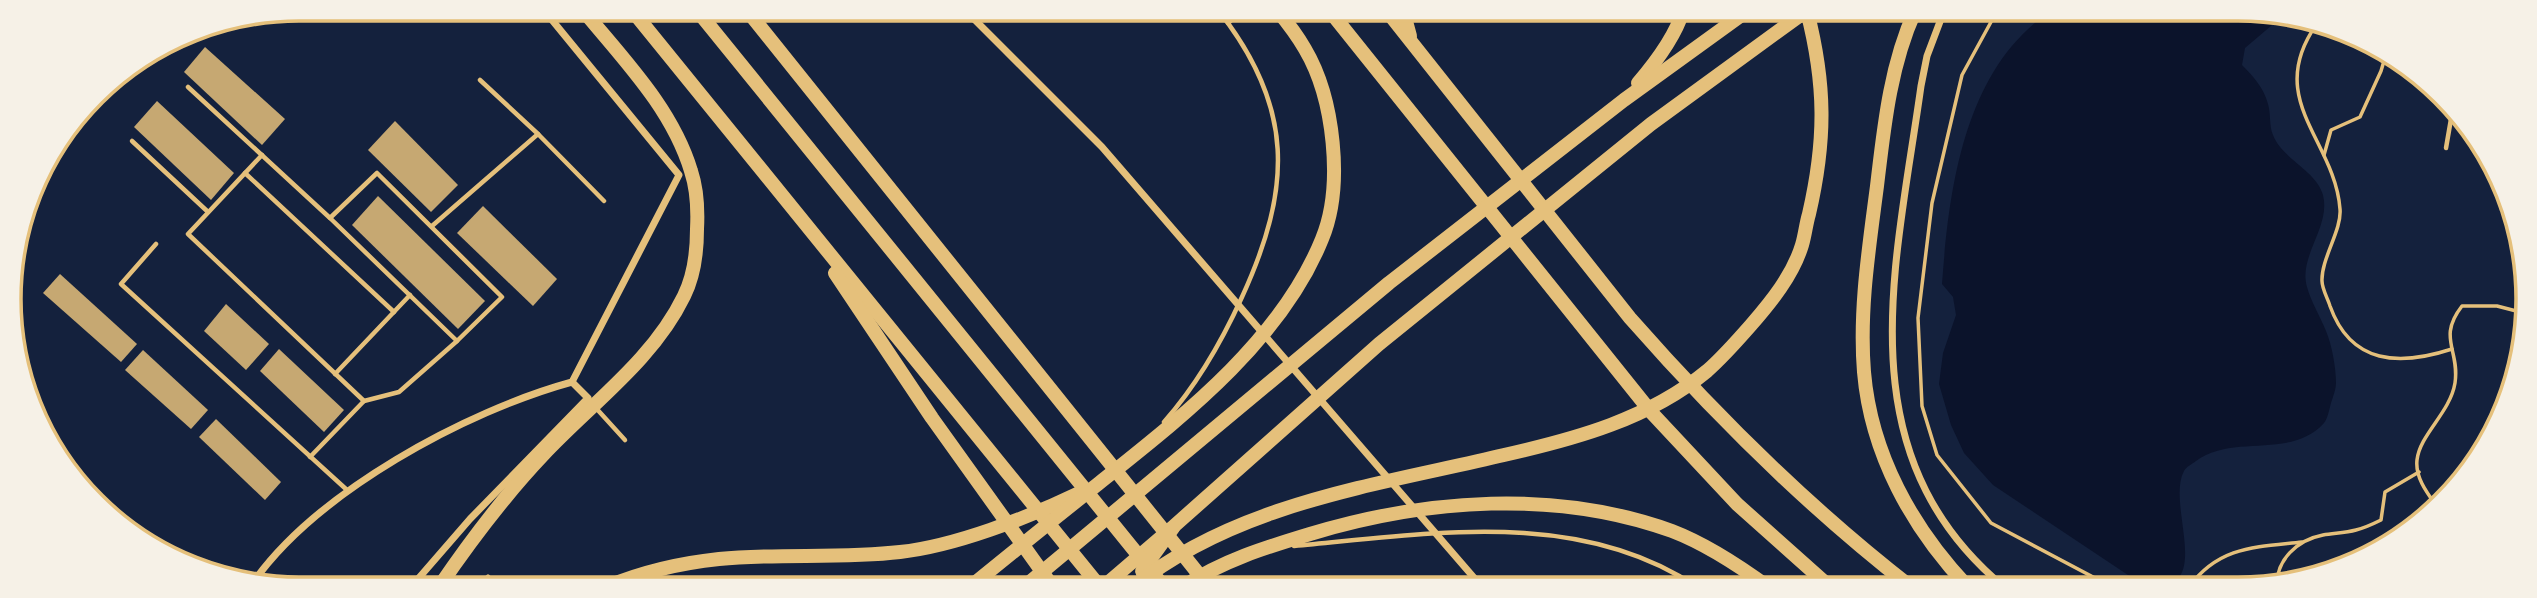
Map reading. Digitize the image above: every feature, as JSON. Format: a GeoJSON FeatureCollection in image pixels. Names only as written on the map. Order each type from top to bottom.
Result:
{"type":"FeatureCollection","features":[{"type":"Feature","properties":{"kind":"main road"},"geometry":{"type":"LineString","coordinates":[[446,577],[500,503],[545,452],[633,366],[663,331],[685,294],[697,252],[698,212],[691,171],[674,130],[652,94],[592,21]]}},
{"type":"Feature","properties":{"kind":"main road"},"geometry":{"type":"LineString","coordinates":[[641,21],[1093,577]]}},
{"type":"Feature","properties":{"kind":"main road"},"geometry":{"type":"LineString","coordinates":[[706,21],[1156,577]]}},
{"type":"Feature","properties":{"kind":"main road"},"geometry":{"type":"LineString","coordinates":[[756,21],[1201,577]]}},
{"type":"Feature","properties":{"kind":"main road"},"geometry":{"type":"LineString","coordinates":[[982,577],[1135,455],[1194,404],[1242,358],[1289,302],[1306,273],[1323,237],[1331,202],[1334,163],[1325,99],[1317,73],[1306,49],[1285,21]]}},
{"type":"Feature","properties":{"kind":"main road"},"geometry":{"type":"LineString","coordinates":[[1338,21],[1651,412],[1737,504],[1819,577]]}},
{"type":"Feature","properties":{"kind":"main road"},"geometry":{"type":"LineString","coordinates":[[1395,21],[1630,318],[1669,362],[1800,493],[1899,577]]}},
{"type":"Feature","properties":{"kind":"main road"},"geometry":{"type":"LineString","coordinates":[[1406,21],[1411,41]]}},
{"type":"Feature","properties":{"kind":"main road"},"geometry":{"type":"LineString","coordinates":[[1624,100],[1655,64],[1680,21]]}},
{"type":"Feature","properties":{"kind":"main road"},"geometry":{"type":"LineString","coordinates":[[1036,577],[1389,283],[1624,100],[1733,21]]}},
{"type":"Feature","properties":{"kind":"main road"},"geometry":{"type":"LineString","coordinates":[[1113,577],[1379,344],[1651,124],[1792,21]]}},
{"type":"Feature","properties":{"kind":"main road"},"geometry":{"type":"LineString","coordinates":[[1146,577],[1206,541],[1273,513],[1331,496],[1574,439],[1614,424],[1661,401],[1706,372],[1764,310],[1785,280],[1802,246],[1818,174],[1823,129],[1819,68],[1808,21]]}},
{"type":"Feature","properties":{"kind":"main road"},"geometry":{"type":"LineString","coordinates":[[1910,21],[1896,65],[1885,116],[1866,272],[1863,316],[1864,372],[1872,423],[1889,473],[1916,522],[1959,577]]}},
{"type":"Feature","properties":{"kind":"main road"},"geometry":{"type":"LineString","coordinates":[[798,215],[932,418],[1046,577]]}},
{"type":"Feature","properties":{"kind":"main road"},"geometry":{"type":"LineString","coordinates":[[637,577],[661,569],[720,559],[866,555],[939,545],[1039,510],[1100,483]]}},
{"type":"Feature","properties":{"kind":"main road"},"geometry":{"type":"LineString","coordinates":[[1200,577],[1255,552],[1344,524],[1421,510],[1486,504],[1571,507],[1639,521],[1674,532],[1753,577]]}},
{"type":"Feature","properties":{"kind":"main road"},"geometry":{"type":"LineString","coordinates":[[1139,577],[1173,527]]}},
{"type":"Feature","properties":{"kind":"street"},"geometry":{"type":"LineString","coordinates":[[260,574],[281,548],[347,490],[465,424],[529,394],[572,382],[679,175],[552,21]]}},
{"type":"Feature","properties":{"kind":"street"},"geometry":{"type":"LineString","coordinates":[[976,21],[1102,147],[1473,577]]}},
{"type":"Feature","properties":{"kind":"street"},"geometry":{"type":"LineString","coordinates":[[1940,21],[1927,56],[1921,86],[1892,293],[1894,390],[1903,434],[1917,476],[1938,515],[1962,546],[1994,577]]}},
{"type":"Feature","properties":{"kind":"street"},"geometry":{"type":"LineString","coordinates":[[420,577],[464,526],[588,398],[572,382]]}},
{"type":"Feature","properties":{"kind":"lane"},"geometry":{"type":"LineString","coordinates":[[1135,455],[1184,400],[1207,363],[1259,261],[1270,227],[1278,188],[1279,148],[1272,105],[1254,64],[1228,23],[1230,21]]}},
{"type":"Feature","properties":{"kind":"lane"},"geometry":{"type":"LineString","coordinates":[[480,80],[604,201]]}},
{"type":"Feature","properties":{"kind":"lane"},"geometry":{"type":"LineString","coordinates":[[188,87],[330,218],[457,341]]}},
{"type":"Feature","properties":{"kind":"lane"},"geometry":{"type":"LineString","coordinates":[[2446,148],[2451,120]]}},
{"type":"Feature","properties":{"kind":"lane"},"geometry":{"type":"LineString","coordinates":[[432,226],[538,134]]}},
{"type":"Feature","properties":{"kind":"lane"},"geometry":{"type":"LineString","coordinates":[[132,141],[207,211]]}},
{"type":"Feature","properties":{"kind":"lane"},"geometry":{"type":"LineString","coordinates":[[262,155],[188,234],[364,401]]}},
{"type":"Feature","properties":{"kind":"lane"},"geometry":{"type":"LineString","coordinates":[[244,173],[394,312]]}},
{"type":"Feature","properties":{"kind":"lane"},"geometry":{"type":"LineString","coordinates":[[310,457],[364,401],[399,392],[502,297],[377,173],[330,218]]}},
{"type":"Feature","properties":{"kind":"lane"},"geometry":{"type":"LineString","coordinates":[[156,244],[121,284],[347,490]]}},
{"type":"Feature","properties":{"kind":"lane"},"geometry":{"type":"LineString","coordinates":[[335,374],[410,295]]}},
{"type":"Feature","properties":{"kind":"lane"},"geometry":{"type":"LineString","coordinates":[[588,398],[625,440]]}},
{"type":"Feature","properties":{"kind":"lane"},"geometry":{"type":"LineString","coordinates":[[1255,552],[1439,533],[1515,533],[1566,538],[1627,552],[1673,570],[1683,577]]}},
{"type":"Feature","properties":{"kind":"path"},"geometry":{"type":"LineString","coordinates":[[1992,21],[1962,75],[1932,204],[1918,318],[1922,406],[1937,455],[1991,523],[2093,577]]}},
{"type":"Feature","properties":{"kind":"path"},"geometry":{"type":"LineString","coordinates":[[2313,31],[2299,58],[2297,82],[2310,130],[2333,180],[2341,211],[2322,281],[2336,322],[2357,348],[2382,358],[2410,359],[2452,349]]}},
{"type":"Feature","properties":{"kind":"path"},"geometry":{"type":"LineString","coordinates":[[2323,157],[2330,130],[2360,117],[2384,62]]}},
{"type":"Feature","properties":{"kind":"path"},"geometry":{"type":"LineString","coordinates":[[2432,499],[2422,485],[2417,460],[2426,437],[2449,402],[2455,381],[2449,329],[2462,306],[2497,306],[2515,311]]}},
{"type":"Feature","properties":{"kind":"path"},"geometry":{"type":"LineString","coordinates":[[2199,577],[2215,560],[2242,548],[2303,542],[2321,535],[2356,530],[2381,520],[2385,492],[2419,472]]}},
{"type":"Feature","properties":{"kind":"path"},"geometry":{"type":"LineString","coordinates":[[2276,575],[2287,555],[2303,542]]}},
{"type":"Feature","properties":{"kind":"water"},"geometry":{"type":"Polygon","coordinates":[[[2039,21],[2274,23],[2245,48],[2242,65],[2264,93],[2272,131],[2278,144],[2314,179],[2323,195],[2323,219],[2305,275],[2309,293],[2332,350],[2336,385],[2324,423],[2311,434],[2279,444],[2227,448],[2211,453],[2186,468],[2180,486],[2185,546],[2184,564],[2179,577],[2131,577],[1993,485],[1964,453],[1951,425],[1939,384],[1943,353],[1956,315],[1953,297],[1942,284],[1950,209],[1966,133],[1980,97],[1998,64],[2022,35],[2039,21]]]}},
{"type":"Feature","properties":{"kind":"building"},"geometry":{"type":"Polygon","coordinates":[[[205,47],[285,119],[262,145],[184,72],[205,47]]]}},
{"type":"Feature","properties":{"kind":"building"},"geometry":{"type":"Polygon","coordinates":[[[157,101],[234,173],[211,200],[134,127],[157,101]]]}},
{"type":"Feature","properties":{"kind":"building"},"geometry":{"type":"Polygon","coordinates":[[[395,121],[458,185],[431,212],[368,150],[395,121]]]}},
{"type":"Feature","properties":{"kind":"building"},"geometry":{"type":"Polygon","coordinates":[[[378,196],[485,301],[458,329],[352,225],[378,196]]]}},
{"type":"Feature","properties":{"kind":"building"},"geometry":{"type":"Polygon","coordinates":[[[483,206],[557,279],[533,306],[457,233],[483,206]]]}},
{"type":"Feature","properties":{"kind":"building"},"geometry":{"type":"Polygon","coordinates":[[[60,274],[137,344],[121,362],[43,293],[60,274]]]}},
{"type":"Feature","properties":{"kind":"building"},"geometry":{"type":"Polygon","coordinates":[[[226,304],[269,344],[246,370],[204,331],[226,304]]]}},
{"type":"Feature","properties":{"kind":"building"},"geometry":{"type":"Polygon","coordinates":[[[279,349],[344,410],[324,432],[260,371],[279,349]]]}},
{"type":"Feature","properties":{"kind":"building"},"geometry":{"type":"Polygon","coordinates":[[[143,350],[208,410],[191,429],[125,370],[143,350]]]}},
{"type":"Feature","properties":{"kind":"building"},"geometry":{"type":"Polygon","coordinates":[[[216,419],[281,482],[265,500],[199,437],[216,419]]]}}]}
